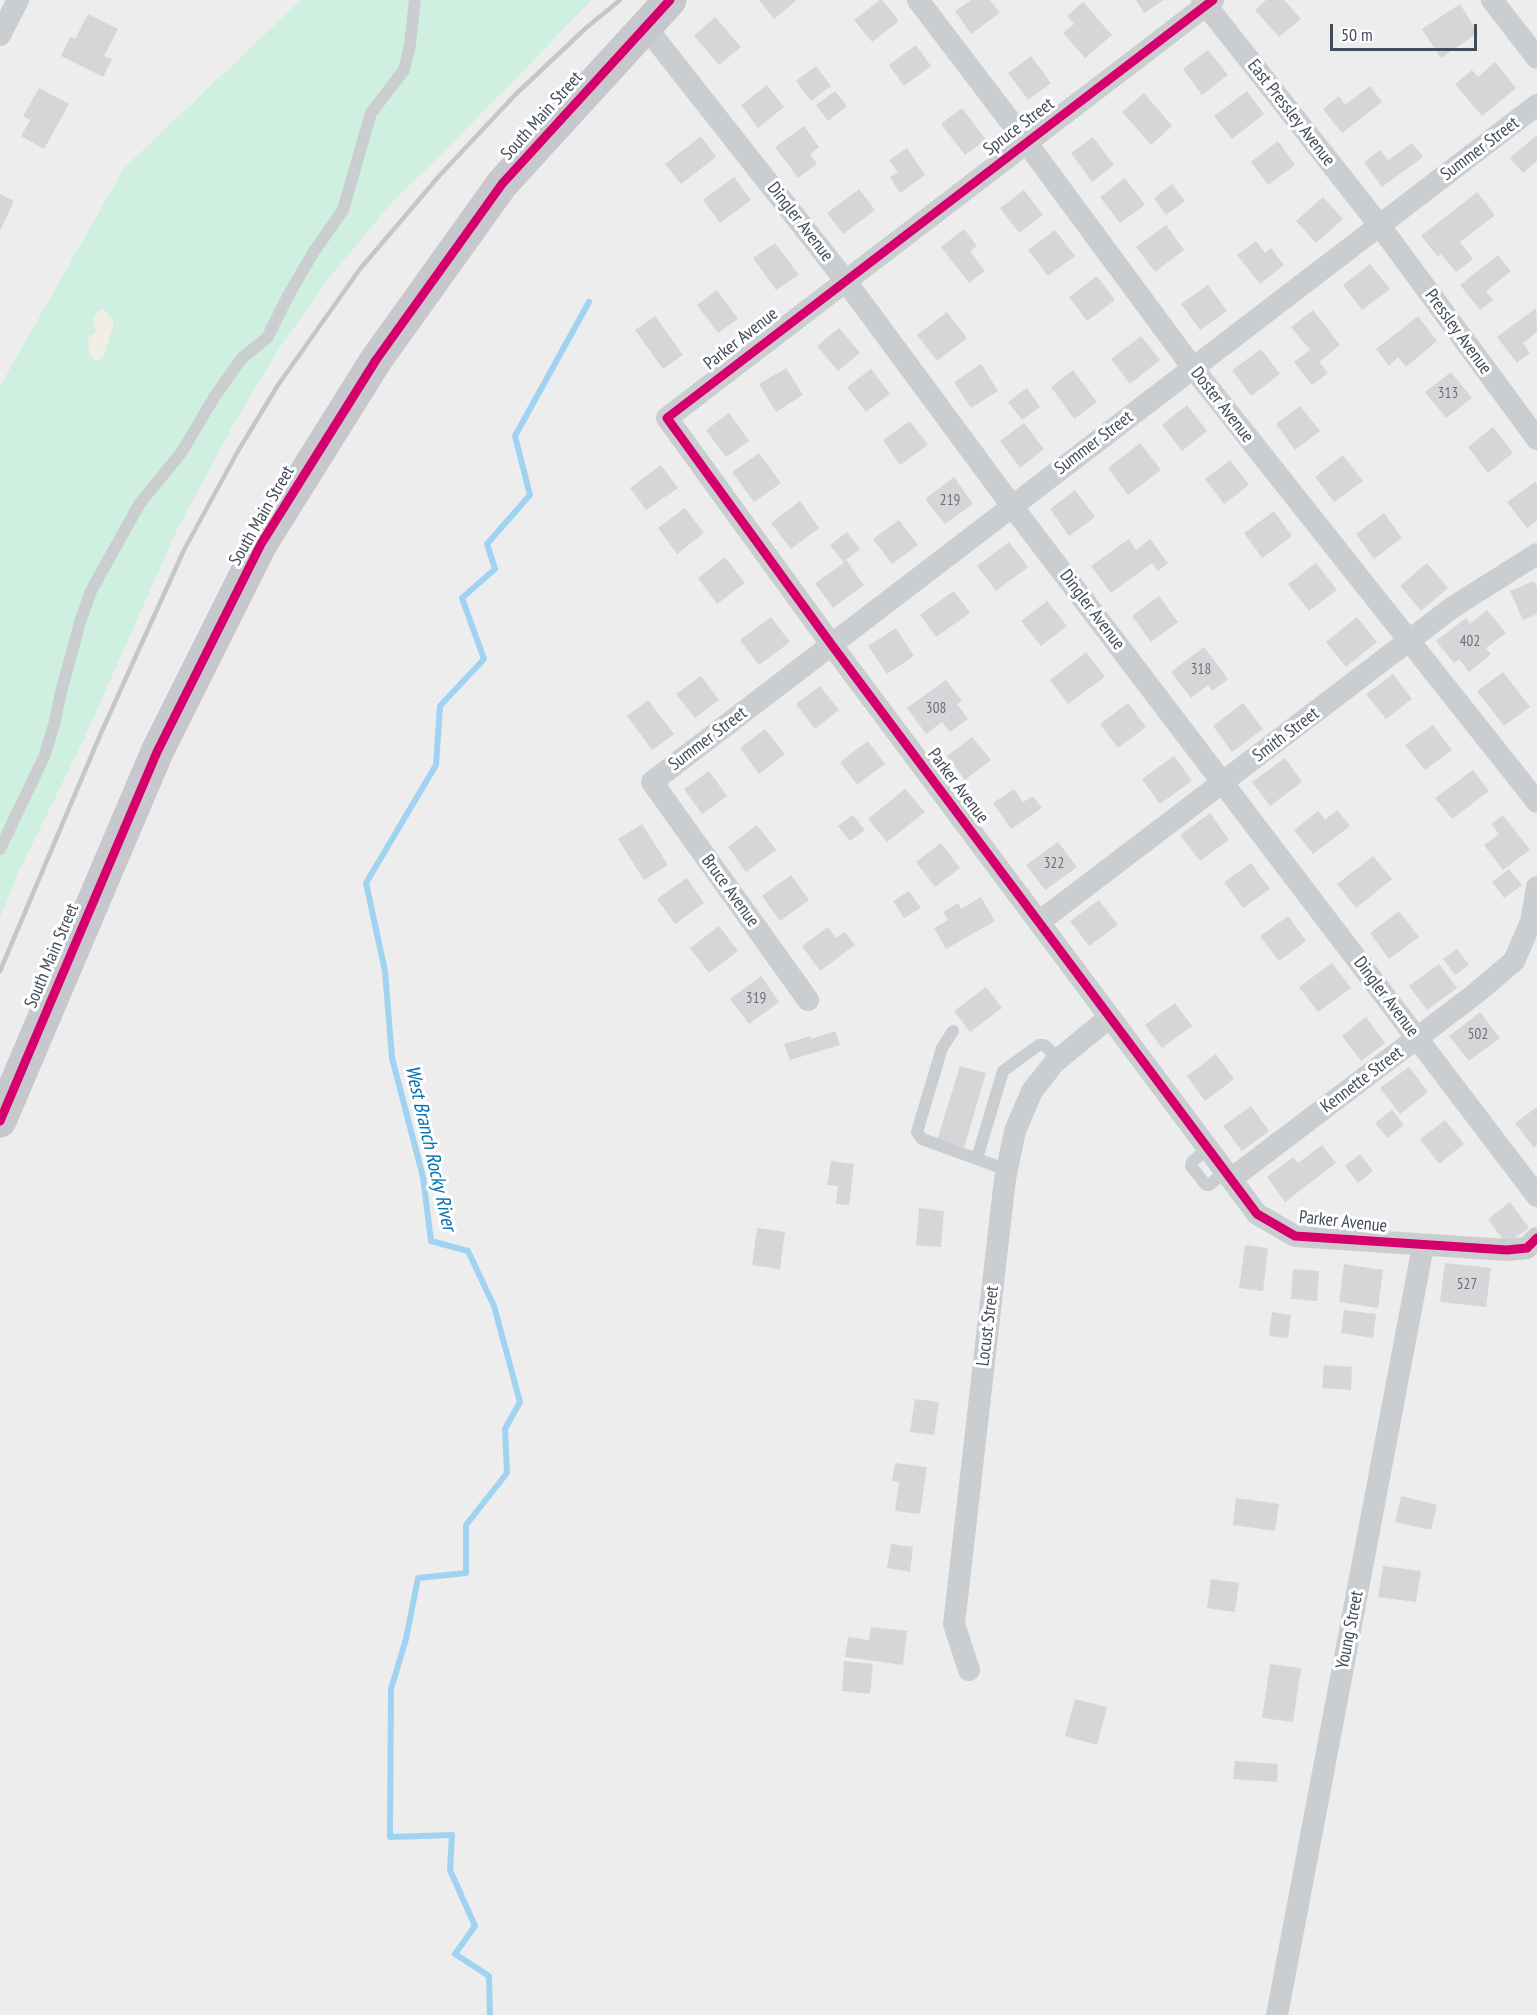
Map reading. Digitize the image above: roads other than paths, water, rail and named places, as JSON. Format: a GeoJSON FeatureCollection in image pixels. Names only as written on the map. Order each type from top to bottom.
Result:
{"type":"FeatureCollection","features":[{"type":"Feature","properties":{"kind":"main road","name":"South Main Street"},"geometry":{"type":"LineString","coordinates":[[0,1121],[157,752],[261,544],[376,360],[502,184],[670,0]]}},
{"type":"Feature","properties":{"kind":"street"},"geometry":{"type":"LineString","coordinates":[[0,35],[18,0]]}},
{"type":"Feature","properties":{"kind":"street","name":"Doster Avenue"},"geometry":{"type":"LineString","coordinates":[[918,0],[1193,368],[1537,802]]}},
{"type":"Feature","properties":{"kind":"street"},"geometry":{"type":"LineString","coordinates":[[1492,0],[1537,58]]}},
{"type":"Feature","properties":{"kind":"street","name":"Spruce Street"},"geometry":{"type":"LineString","coordinates":[[845,280],[1207,2]]}},
{"type":"Feature","properties":{"kind":"street","name":"East Pressley Avenue"},"geometry":{"type":"LineString","coordinates":[[1207,2],[1380,226]]}},
{"type":"Feature","properties":{"kind":"street","name":"Dingler Avenue"},"geometry":{"type":"LineString","coordinates":[[645,26],[845,280],[1012,506],[1537,1196]]}},
{"type":"Feature","properties":{"kind":"street","name":"Summer Street"},"geometry":{"type":"LineString","coordinates":[[652,782],[1537,105]]}},
{"type":"Feature","properties":{"kind":"street","name":"Pressley Avenue"},"geometry":{"type":"LineString","coordinates":[[1380,226],[1537,439]]}},
{"type":"Feature","properties":{"kind":"street","name":"Parker Avenue"},"geometry":{"type":"LineString","coordinates":[[845,280],[667,418],[831,644],[1257,1214],[1295,1236],[1423,1246]]}},
{"type":"Feature","properties":{"kind":"street","name":"Smith Street"},"geometry":{"type":"LineString","coordinates":[[1039,922],[1453,607],[1537,554]]}},
{"type":"Feature","properties":{"kind":"street","name":"Bruce Avenue"},"geometry":{"type":"LineString","coordinates":[[652,782],[808,1000]]}},
{"type":"Feature","properties":{"kind":"street","name":"Kennette Street"},"geometry":{"type":"LineString","coordinates":[[1228,1175],[1417,1038],[1514,961],[1531,922],[1537,887]]}},
{"type":"Feature","properties":{"kind":"street","name":"Locust Street"},"geometry":{"type":"LineString","coordinates":[[969,1670],[954,1624],[1007,1170],[1015,1131],[1032,1091],[1059,1059],[1110,1017]]}},
{"type":"Feature","properties":{"kind":"street"},"geometry":{"type":"LineString","coordinates":[[1423,1246],[1507,1250],[1527,1248],[1537,1238]]}},
{"type":"Feature","properties":{"kind":"street","name":"Young Street"},"geometry":{"type":"LineString","coordinates":[[1277,2015],[1423,1246]]}},
{"type":"Feature","properties":{"kind":"lane"},"geometry":{"type":"LineString","coordinates":[[0,849],[44,757],[80,622],[92,591],[140,503],[181,453],[215,396],[242,357],[267,338],[313,253],[343,210],[371,113],[404,70],[410,45],[415,0]]}},
{"type":"Feature","properties":{"kind":"lane"},"geometry":{"type":"LineString","coordinates":[[954,1031],[942,1048],[917,1132],[922,1139],[1007,1170]]}},
{"type":"Feature","properties":{"kind":"lane"},"geometry":{"type":"LineString","coordinates":[[980,1160],[978,1155],[1003,1071],[1038,1045],[1044,1045],[1059,1059]]}},
{"type":"Feature","properties":{"kind":"waterway","name":"West Branch Rocky River"},"geometry":{"type":"LineString","coordinates":[[490,2015],[489,1976],[455,1954],[475,1926],[450,1870],[452,1835],[390,1837],[391,1689],[406,1639],[418,1578],[466,1573],[466,1525],[507,1473],[505,1429],[520,1402],[494,1306],[468,1251],[431,1241],[423,1177],[392,1058],[385,971],[366,883],[436,765],[440,706],[484,659],[462,598],[495,569],[487,544],[530,495],[515,436],[589,302]]}},
{"type":"Feature","properties":{"kind":"railway"},"geometry":{"type":"LineString","coordinates":[[0,971],[101,733],[184,550],[238,451],[278,385],[360,269],[440,175],[515,95],[586,28],[620,0]]}}]}
